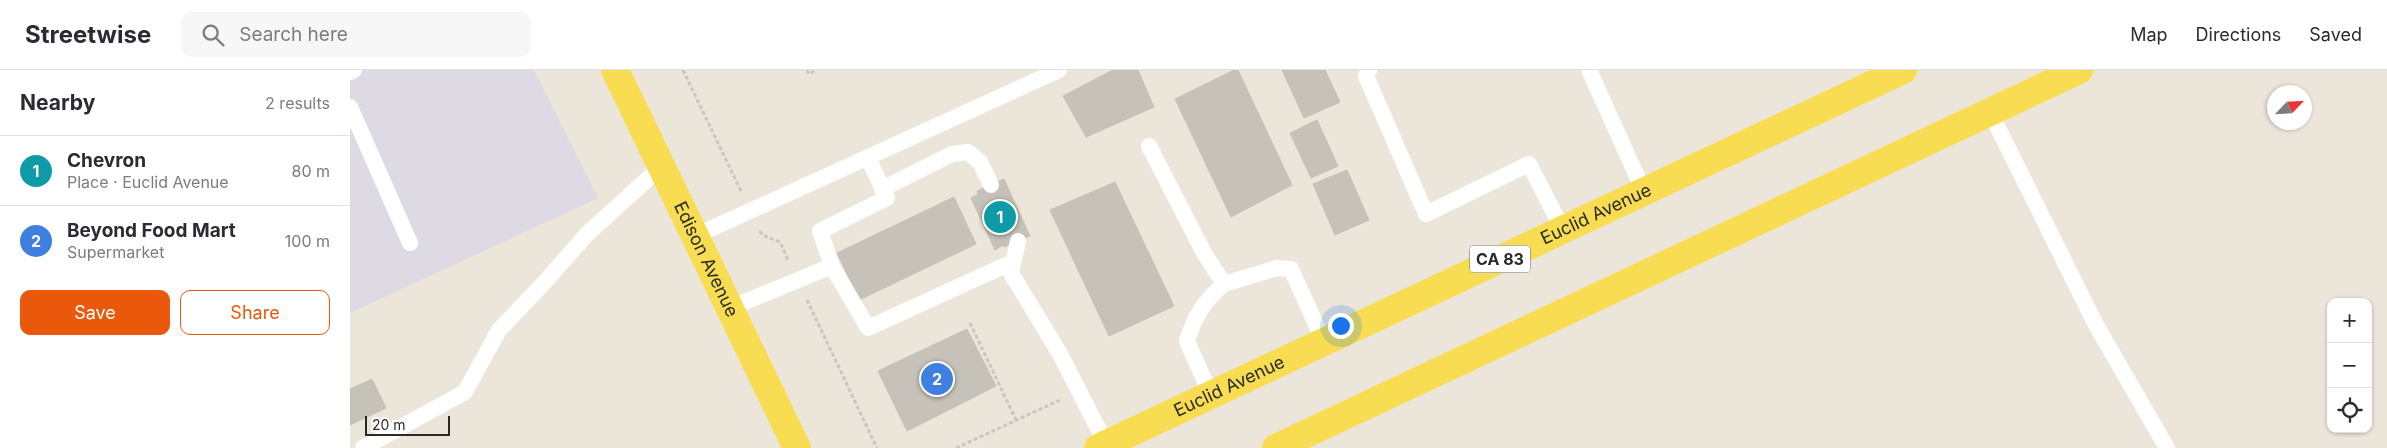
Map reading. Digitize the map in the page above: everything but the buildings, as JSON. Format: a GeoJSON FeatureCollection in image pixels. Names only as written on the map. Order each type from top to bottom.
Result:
{"type":"FeatureCollection","features":[{"type":"Feature","properties":{"kind":"main road","name":"Edison Avenue"},"geometry":{"type":"LineString","coordinates":[[615,70],[797,448]]}},
{"type":"Feature","properties":{"kind":"main road","name":"Euclid Avenue"},"geometry":{"type":"LineString","coordinates":[[1102,446],[1902,70]]}},
{"type":"Feature","properties":{"kind":"main road"},"geometry":{"type":"LineString","coordinates":[[1276,448],[2080,70]]}},
{"type":"Feature","properties":{"kind":"lane"},"geometry":{"type":"LineString","coordinates":[[350,72],[354,70]]}},
{"type":"Feature","properties":{"kind":"lane"},"geometry":{"type":"LineString","coordinates":[[696,236],[1059,70]]}},
{"type":"Feature","properties":{"kind":"lane"},"geometry":{"type":"LineString","coordinates":[[1369,70],[1366,76],[1426,214],[1530,164],[1562,230]]}},
{"type":"Feature","properties":{"kind":"lane"},"geometry":{"type":"LineString","coordinates":[[1590,72],[1644,192]]}},
{"type":"Feature","properties":{"kind":"lane"},"geometry":{"type":"LineString","coordinates":[[350,107],[410,243]]}},
{"type":"Feature","properties":{"kind":"lane"},"geometry":{"type":"LineString","coordinates":[[1990,112],[2096,325],[2167,448]]}},
{"type":"Feature","properties":{"kind":"lane"},"geometry":{"type":"LineString","coordinates":[[1149,146],[1204,253],[1224,284]]}},
{"type":"Feature","properties":{"kind":"lane"},"geometry":{"type":"LineString","coordinates":[[882,188],[952,154],[968,152],[980,162],[991,185]]}},
{"type":"Feature","properties":{"kind":"lane"},"geometry":{"type":"LineString","coordinates":[[868,158],[887,198],[820,231],[832,266],[868,328],[1006,265],[1060,354],[1079,391],[1102,446]]}},
{"type":"Feature","properties":{"kind":"lane"},"geometry":{"type":"LineString","coordinates":[[363,448],[466,392],[499,330],[587,234],[662,166]]}},
{"type":"Feature","properties":{"kind":"lane"},"geometry":{"type":"LineString","coordinates":[[1011,273],[1018,241]]}},
{"type":"Feature","properties":{"kind":"lane"},"geometry":{"type":"LineString","coordinates":[[730,308],[832,266]]}},
{"type":"Feature","properties":{"kind":"lane"},"geometry":{"type":"LineString","coordinates":[[1211,395],[1187,341],[1194,319],[1212,294],[1224,284],[1277,268],[1291,269],[1324,342]]}},
{"type":"Feature","properties":{"kind":"path"},"geometry":{"type":"LineString","coordinates":[[683,70],[762,235],[780,242],[877,448]]}},
{"type":"Feature","properties":{"kind":"path"},"geometry":{"type":"LineString","coordinates":[[807,70],[808,74],[816,70]]}},
{"type":"Feature","properties":{"kind":"path"},"geometry":{"type":"LineString","coordinates":[[970,323],[1016,420]]}},
{"type":"Feature","properties":{"kind":"path"},"geometry":{"type":"LineString","coordinates":[[956,448],[1079,391]]}},
{"type":"Feature","properties":{"kind":"shaded area"},"geometry":{"type":"Polygon","coordinates":[[[350,70],[534,70],[598,198],[350,313],[350,70]]]}},
{"type":"Feature","properties":{"kind":"place","name":"Chevron"},"geometry":{"type":"Point","coordinates":[1000,217]}},
{"type":"Feature","properties":{"kind":"place","name":"Beyond Food Mart"},"geometry":{"type":"Point","coordinates":[937,379]}}]}
